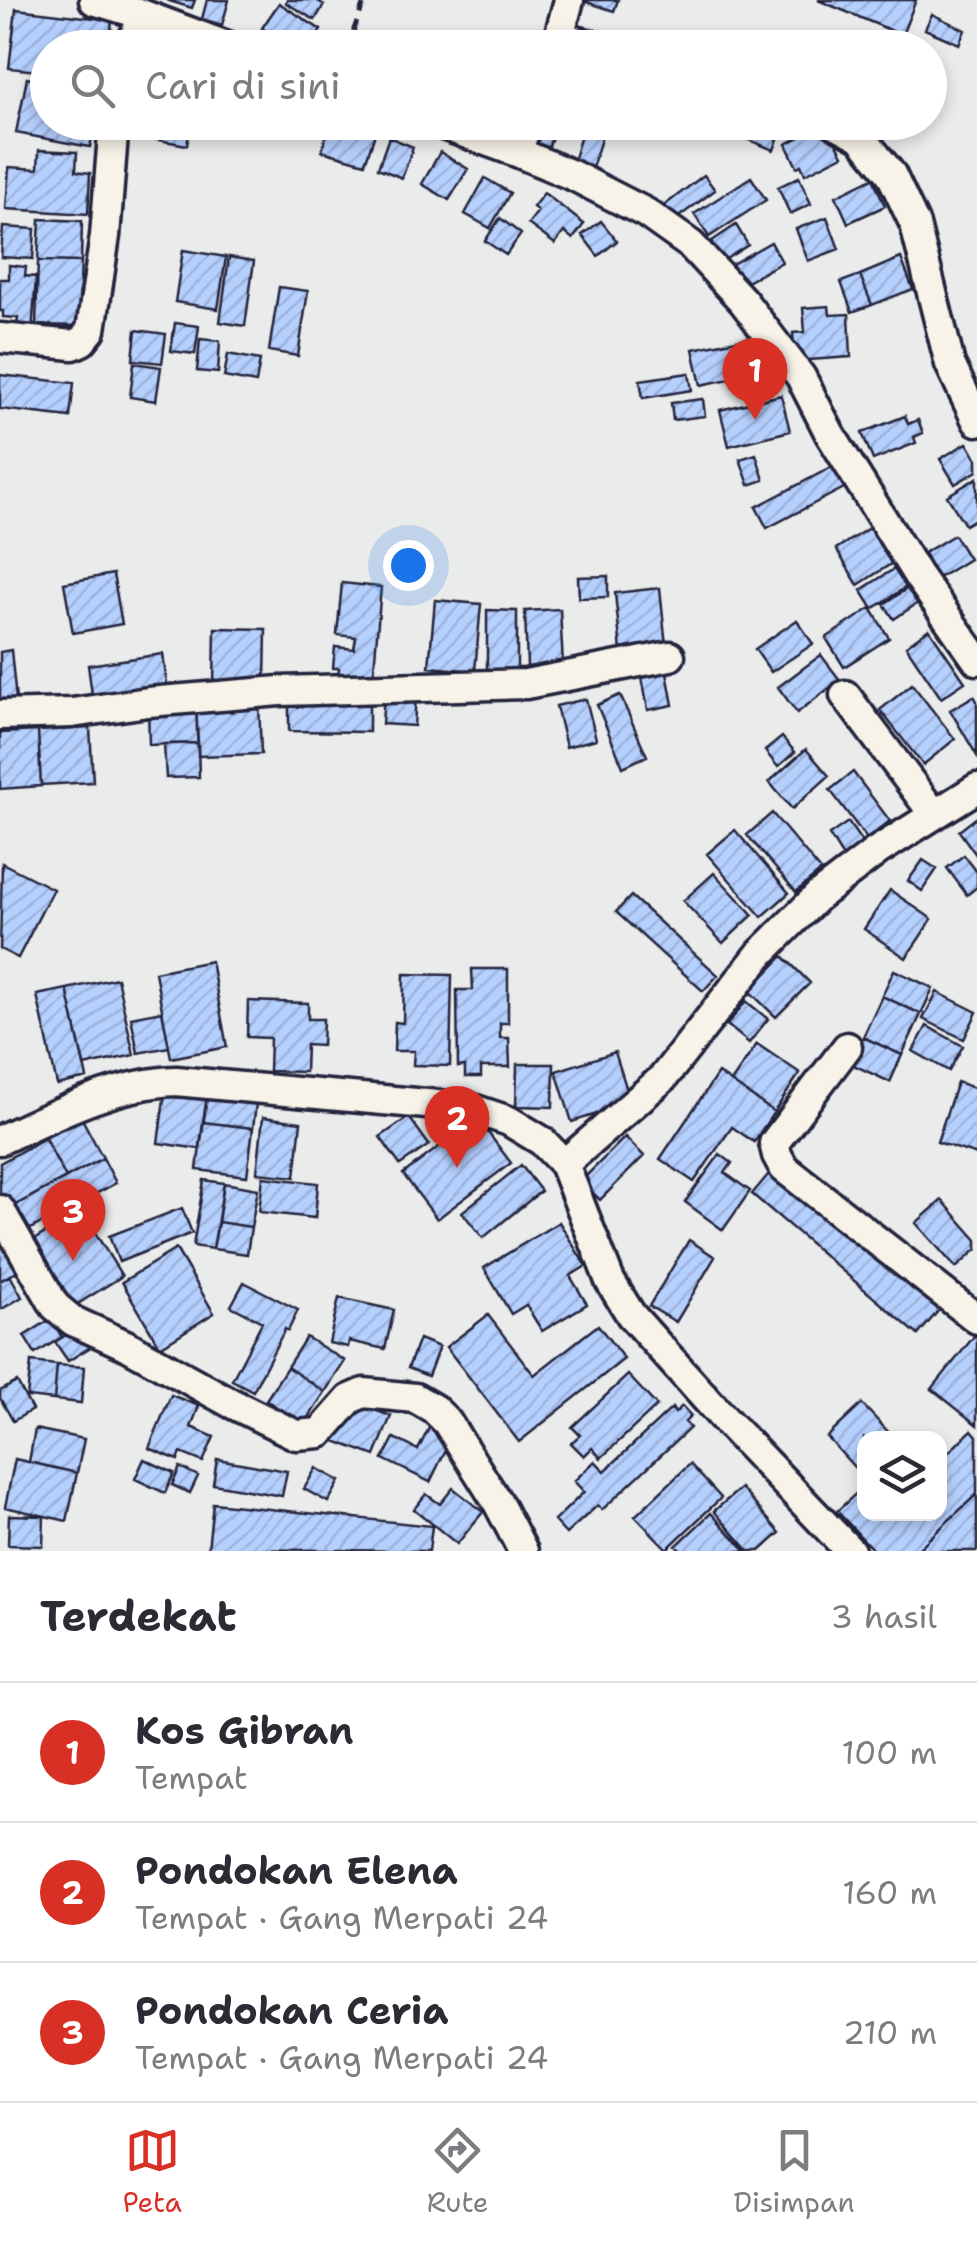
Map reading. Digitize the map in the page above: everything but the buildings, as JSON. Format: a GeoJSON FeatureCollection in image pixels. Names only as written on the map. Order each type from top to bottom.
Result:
{"type":"FeatureCollection","features":[{"type":"Feature","properties":{"kind":"street"},"geometry":{"type":"LineString","coordinates":[[94,0],[184,30]]}},
{"type":"Feature","properties":{"kind":"street"},"geometry":{"type":"LineString","coordinates":[[561,30],[569,0]]}},
{"type":"Feature","properties":{"kind":"street"},"geometry":{"type":"LineString","coordinates":[[137,30],[144,15]]}},
{"type":"Feature","properties":{"kind":"street"},"geometry":{"type":"LineString","coordinates":[[0,338],[73,345],[90,330],[105,236],[113,140]]}},
{"type":"Feature","properties":{"kind":"street"},"geometry":{"type":"LineString","coordinates":[[484,140],[574,176],[646,214],[691,244],[743,301],[801,378],[830,434],[918,576],[977,660]]}},
{"type":"Feature","properties":{"kind":"street"},"geometry":{"type":"LineString","coordinates":[[517,152],[521,140]]}},
{"type":"Feature","properties":{"kind":"street"},"geometry":{"type":"LineString","coordinates":[[864,140],[892,174],[915,225],[950,364],[977,421]]}},
{"type":"Feature","properties":{"kind":"street"},"geometry":{"type":"LineString","coordinates":[[0,715],[72,712],[280,691],[526,684],[670,656]]}},
{"type":"Feature","properties":{"kind":"street"},"geometry":{"type":"LineString","coordinates":[[845,695],[934,814]]}},
{"type":"Feature","properties":{"kind":"street"},"geometry":{"type":"LineString","coordinates":[[564,1164],[663,1078],[761,953],[804,908],[877,851],[977,788]]}},
{"type":"Feature","properties":{"kind":"street"},"geometry":{"type":"LineString","coordinates":[[847,1047],[774,1143],[776,1156],[784,1168],[975,1310]]}},
{"type":"Feature","properties":{"kind":"street"},"geometry":{"type":"LineString","coordinates":[[0,1140],[74,1104],[176,1081],[470,1108],[509,1121],[542,1141],[564,1164],[610,1281],[631,1315],[850,1551]]}},
{"type":"Feature","properties":{"kind":"street"},"geometry":{"type":"LineString","coordinates":[[0,1210],[55,1306],[73,1322],[128,1346],[296,1435],[320,1433],[350,1399],[364,1394],[415,1398],[434,1409],[447,1422],[523,1551]]}},
{"type":"Feature","properties":{"kind":"path"},"geometry":{"type":"LineString","coordinates":[[354,30],[365,0]]}},
{"type":"Feature","properties":{"kind":"place","name":"Kos Gibran"},"geometry":{"type":"Point","coordinates":[755,420]}},
{"type":"Feature","properties":{"kind":"place","name":"Pondokan Elena"},"geometry":{"type":"Point","coordinates":[457,1168]}},
{"type":"Feature","properties":{"kind":"place","name":"Pondokan Ceria"},"geometry":{"type":"Point","coordinates":[73,1261]}}]}
